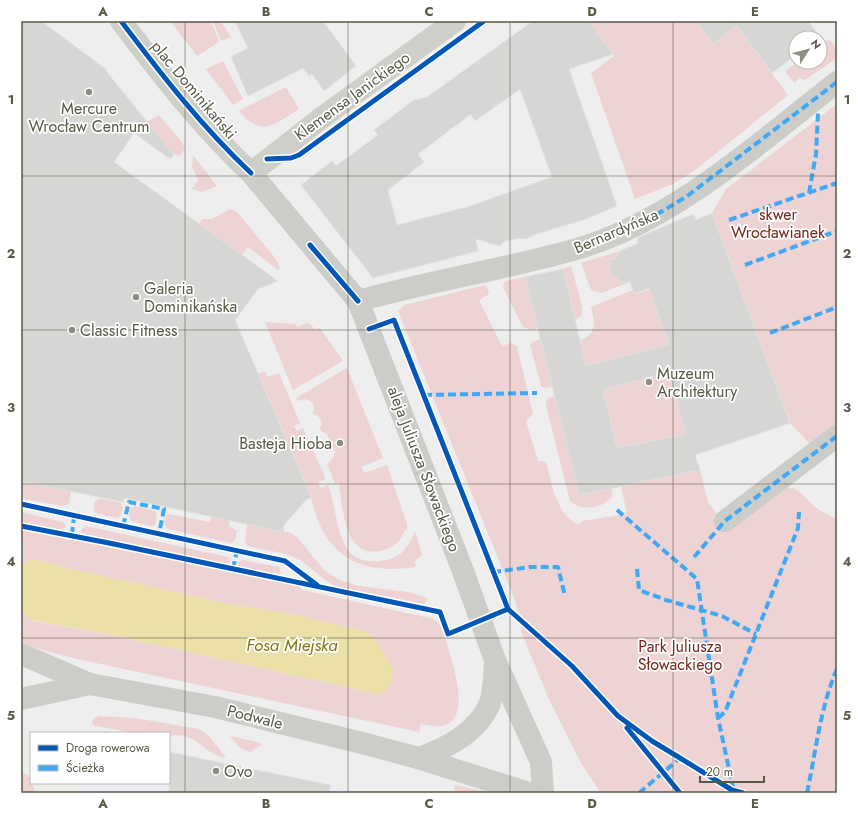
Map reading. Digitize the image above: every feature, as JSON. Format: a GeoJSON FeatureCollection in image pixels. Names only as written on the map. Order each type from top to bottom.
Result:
{"type":"FeatureCollection","features":[{"type":"Feature","properties":{"kind":"street","name":"plac Dominikański"},"geometry":{"type":"LineString","coordinates":[[121,21],[204,125],[222,145],[252,173]]}},
{"type":"Feature","properties":{"kind":"street","name":"Klemensa Janickiego"},"geometry":{"type":"LineString","coordinates":[[252,173],[320,119],[455,21]]}},
{"type":"Feature","properties":{"kind":"street","name":"Bernardyńska"},"geometry":{"type":"LineString","coordinates":[[358,301],[573,250],[613,235],[654,216],[686,197],[837,82]]}},
{"type":"Feature","properties":{"kind":"street","name":"aleja Juliusza Słowackiego"},"geometry":{"type":"LineString","coordinates":[[252,173],[358,301],[463,571],[495,660],[541,762],[543,793]]}},
{"type":"Feature","properties":{"kind":"street"},"geometry":{"type":"LineString","coordinates":[[725,521],[837,436]]}},
{"type":"Feature","properties":{"kind":"street","name":"Podwale"},"geometry":{"type":"LineString","coordinates":[[21,654],[90,684],[215,707],[418,758],[529,793]]}},
{"type":"Feature","properties":{"kind":"street"},"geometry":{"type":"LineString","coordinates":[[418,758],[437,752],[464,734],[478,722],[490,702],[493,690],[495,660]]}},
{"type":"Feature","properties":{"kind":"street","name":"Podwale"},"geometry":{"type":"LineString","coordinates":[[21,699],[90,684]]}},
{"type":"Feature","properties":{"kind":"shaded area","name":"Ovo"},"geometry":{"type":"Polygon","coordinates":[[[170,752],[369,793],[79,793],[84,784],[170,784],[170,752]]]}},
{"type":"Feature","properties":{"kind":"green space"},"geometry":{"type":"Polygon","coordinates":[[[170,21],[211,21],[219,42],[197,56],[170,21]]]}},
{"type":"Feature","properties":{"kind":"green space"},"geometry":{"type":"Polygon","coordinates":[[[213,21],[221,21],[231,37],[221,41],[213,21]]]}},
{"type":"Feature","properties":{"kind":"green space"},"geometry":{"type":"Polygon","coordinates":[[[589,21],[697,21],[713,44],[737,26],[788,95],[698,168],[673,184],[635,199],[591,73],[614,56],[589,21]]]}},
{"type":"Feature","properties":{"kind":"green space"},"geometry":{"type":"Polygon","coordinates":[[[828,40],[834,45],[837,58],[828,64],[828,40]]]}},
{"type":"Feature","properties":{"kind":"green space"},"geometry":{"type":"Polygon","coordinates":[[[223,61],[243,99],[233,105],[206,69],[223,61]]]}},
{"type":"Feature","properties":{"kind":"green space"},"geometry":{"type":"Polygon","coordinates":[[[788,69],[820,70],[805,80],[800,78],[794,83],[785,71],[788,69]]]}},
{"type":"Feature","properties":{"kind":"green space"},"geometry":{"type":"Polygon","coordinates":[[[286,87],[299,109],[283,119],[268,126],[261,126],[254,124],[239,111],[286,87]]]}},
{"type":"Feature","properties":{"kind":"green space","name":"skwer Wrocławianek"},"geometry":{"type":"Polygon","coordinates":[[[837,104],[837,425],[811,445],[790,423],[712,213],[726,189],[837,104]]]}},
{"type":"Feature","properties":{"kind":"green space"},"geometry":{"type":"Polygon","coordinates":[[[159,115],[185,146],[184,150],[179,156],[165,150],[147,122],[159,115]]]}},
{"type":"Feature","properties":{"kind":"green space"},"geometry":{"type":"Polygon","coordinates":[[[193,155],[217,186],[202,192],[192,189],[198,180],[192,167],[193,155]]]}},
{"type":"Feature","properties":{"kind":"green space"},"geometry":{"type":"Polygon","coordinates":[[[230,209],[237,212],[276,259],[280,269],[278,270],[248,247],[242,255],[199,224],[203,219],[212,219],[230,209]]]}},
{"type":"Feature","properties":{"kind":"green space"},"geometry":{"type":"Polygon","coordinates":[[[620,251],[615,259],[609,260],[610,264],[630,282],[601,293],[591,290],[581,263],[620,251]]]}},
{"type":"Feature","properties":{"kind":"green space"},"geometry":{"type":"Polygon","coordinates":[[[571,266],[582,305],[582,315],[575,320],[563,269],[571,266]]]}},
{"type":"Feature","properties":{"kind":"green space"},"geometry":{"type":"Polygon","coordinates":[[[525,277],[538,328],[531,330],[523,327],[503,287],[505,281],[525,277]]]}},
{"type":"Feature","properties":{"kind":"green space","name":"Park Juliusza Słowackiego"},"geometry":{"type":"Polygon","coordinates":[[[485,285],[489,291],[488,295],[479,300],[502,346],[511,343],[517,346],[533,414],[526,421],[538,461],[546,462],[556,498],[565,514],[571,520],[579,525],[582,521],[627,514],[621,486],[700,470],[708,502],[726,526],[783,488],[793,488],[801,492],[814,506],[837,519],[837,793],[601,793],[582,765],[547,695],[523,636],[515,600],[398,311],[404,305],[485,285]]]}},
{"type":"Feature","properties":{"kind":"green space"},"geometry":{"type":"Polygon","coordinates":[[[654,288],[665,335],[671,332],[676,343],[586,366],[580,340],[586,338],[592,331],[594,323],[591,307],[633,290],[635,294],[654,288]]]}},
{"type":"Feature","properties":{"kind":"green space"},"geometry":{"type":"Polygon","coordinates":[[[265,322],[296,324],[297,327],[308,323],[315,329],[320,328],[343,361],[293,390],[265,322]]]}},
{"type":"Feature","properties":{"kind":"green space"},"geometry":{"type":"Polygon","coordinates":[[[541,339],[552,387],[545,388],[541,386],[530,345],[532,342],[541,339]]]}},
{"type":"Feature","properties":{"kind":"green space"},"geometry":{"type":"Polygon","coordinates":[[[347,368],[383,458],[361,467],[364,473],[387,465],[407,524],[407,530],[405,530],[400,540],[384,550],[371,552],[361,548],[354,542],[345,521],[339,483],[335,484],[327,464],[333,459],[335,451],[332,447],[327,445],[329,439],[327,434],[319,430],[321,427],[321,420],[318,416],[313,414],[313,403],[306,399],[298,401],[296,398],[347,368]]]}},
{"type":"Feature","properties":{"kind":"green space"},"geometry":{"type":"Polygon","coordinates":[[[266,372],[267,377],[279,373],[300,423],[294,426],[297,431],[303,428],[326,479],[318,482],[321,488],[328,485],[342,539],[348,550],[356,557],[369,561],[386,560],[397,556],[405,550],[415,531],[422,555],[415,561],[416,567],[396,569],[377,568],[361,564],[347,557],[334,547],[324,534],[311,497],[258,373],[266,372]]]}},
{"type":"Feature","properties":{"kind":"green space"},"geometry":{"type":"Polygon","coordinates":[[[668,372],[686,434],[617,448],[603,390],[668,372]]]}},
{"type":"Feature","properties":{"kind":"green space"},"geometry":{"type":"Polygon","coordinates":[[[555,396],[579,495],[612,488],[612,497],[603,504],[592,507],[580,507],[570,501],[546,405],[547,398],[555,396]]]}},
{"type":"Feature","properties":{"kind":"green space"},"geometry":{"type":"Polygon","coordinates":[[[21,481],[71,491],[69,504],[62,506],[21,498],[21,481]]]}},
{"type":"Feature","properties":{"kind":"green space"},"geometry":{"type":"Polygon","coordinates":[[[100,498],[121,503],[123,508],[120,517],[116,518],[96,513],[94,510],[95,501],[100,498]]]}},
{"type":"Feature","properties":{"kind":"green space"},"geometry":{"type":"Polygon","coordinates":[[[135,506],[156,511],[157,516],[155,525],[151,526],[131,521],[129,516],[130,509],[135,506]]]}},
{"type":"Feature","properties":{"kind":"green space"},"geometry":{"type":"Polygon","coordinates":[[[21,512],[63,522],[66,527],[61,530],[21,523],[21,512]]]}},
{"type":"Feature","properties":{"kind":"green space"},"geometry":{"type":"Polygon","coordinates":[[[168,514],[210,522],[212,517],[230,520],[229,526],[237,531],[235,540],[231,543],[168,529],[164,524],[168,514]]]}},
{"type":"Feature","properties":{"kind":"green space"},"geometry":{"type":"Polygon","coordinates":[[[247,524],[291,533],[297,537],[324,570],[340,580],[359,586],[408,592],[428,598],[425,604],[337,587],[325,580],[302,561],[286,554],[247,546],[245,541],[247,524]]]}},
{"type":"Feature","properties":{"kind":"green space"},"geometry":{"type":"Polygon","coordinates":[[[86,526],[228,557],[230,562],[225,565],[85,535],[81,533],[81,530],[86,526]]]}},
{"type":"Feature","properties":{"kind":"green space"},"geometry":{"type":"Polygon","coordinates":[[[21,529],[299,586],[302,590],[434,619],[442,627],[457,682],[459,698],[457,711],[452,721],[442,726],[421,724],[419,732],[77,659],[28,645],[21,642],[21,611],[31,620],[39,622],[112,635],[377,694],[384,692],[387,688],[391,682],[392,674],[390,665],[381,649],[364,631],[286,613],[229,604],[70,569],[40,560],[31,560],[21,564],[21,529]]]}},
{"type":"Feature","properties":{"kind":"green space"},"geometry":{"type":"Polygon","coordinates":[[[243,560],[279,567],[281,573],[276,576],[240,568],[237,563],[243,560]]]}},
{"type":"Feature","properties":{"kind":"green space"},"geometry":{"type":"Polygon","coordinates":[[[99,716],[135,718],[199,729],[209,736],[226,758],[211,753],[194,740],[187,737],[179,735],[170,736],[170,732],[129,732],[96,726],[92,723],[93,719],[99,716]]]}},
{"type":"Feature","properties":{"kind":"green space"},"geometry":{"type":"Polygon","coordinates":[[[230,736],[261,743],[261,745],[250,752],[240,748],[230,736]]]}},
{"type":"Feature","properties":{"kind":"green space"},"geometry":{"type":"Polygon","coordinates":[[[21,772],[29,776],[30,784],[32,784],[36,793],[24,793],[21,786],[21,772]]]}},
{"type":"Feature","properties":{"kind":"green space"},"geometry":{"type":"Polygon","coordinates":[[[455,785],[484,791],[487,793],[454,793],[455,785]]]}},
{"type":"Feature","properties":{"kind":"water","name":"Fosa Miejska"},"geometry":{"type":"Polygon","coordinates":[[[31,560],[40,560],[70,569],[229,604],[286,613],[364,631],[372,635],[390,663],[393,670],[391,682],[387,689],[377,694],[112,635],[31,620],[21,611],[21,564],[31,560]]]}},
{"type":"Feature","properties":{"kind":"building","name":"Galeria Dominikańska"},"geometry":{"type":"Polygon","coordinates":[[[21,21],[41,21],[107,70],[106,71],[174,155],[170,159],[134,133],[114,162],[278,281],[258,289],[235,320],[311,497],[306,500],[284,525],[283,532],[124,498],[123,502],[21,481],[21,21]]]}},
{"type":"Feature","properties":{"kind":"building"},"geometry":{"type":"Polygon","coordinates":[[[235,21],[323,21],[356,66],[324,91],[312,74],[309,76],[303,68],[248,96],[231,57],[248,48],[235,21]]]}},
{"type":"Feature","properties":{"kind":"building"},"geometry":{"type":"Polygon","coordinates":[[[533,21],[589,21],[613,54],[569,69],[617,206],[586,219],[533,235],[526,239],[519,238],[505,241],[500,246],[476,239],[478,251],[373,278],[301,185],[332,161],[336,166],[378,135],[374,130],[414,100],[427,97],[533,21]],[[520,89],[475,121],[471,114],[418,154],[424,162],[388,190],[397,225],[467,207],[552,177],[520,89]]]}},
{"type":"Feature","properties":{"kind":"building"},"geometry":{"type":"Polygon","coordinates":[[[697,21],[808,21],[815,30],[788,30],[788,61],[772,73],[737,26],[713,44],[697,21]]]}},
{"type":"Feature","properties":{"kind":"building"},"geometry":{"type":"Polygon","coordinates":[[[712,213],[790,423],[695,455],[700,470],[579,495],[525,277],[563,269],[586,366],[669,344],[649,288],[634,294],[630,282],[621,282],[610,272],[609,260],[615,259],[620,251],[639,243],[637,238],[693,214],[696,220],[712,213]],[[668,372],[603,390],[617,448],[686,434],[668,372]]]}},
{"type":"Feature","properties":{"kind":"building","name":"Ovo"},"geometry":{"type":"Polygon","coordinates":[[[170,752],[330,785],[329,793],[169,793],[170,752]]]}},
{"type":"Feature","properties":{"kind":"marked path"},"geometry":{"type":"LineString","coordinates":[[613,235],[654,216],[686,197],[837,82]]}},
{"type":"Feature","properties":{"kind":"marked path"},"geometry":{"type":"LineString","coordinates":[[809,193],[816,154],[818,113]]}},
{"type":"Feature","properties":{"kind":"marked path"},"geometry":{"type":"LineString","coordinates":[[729,220],[837,183]]}},
{"type":"Feature","properties":{"kind":"marked path"},"geometry":{"type":"LineString","coordinates":[[745,265],[837,231]]}},
{"type":"Feature","properties":{"kind":"marked path"},"geometry":{"type":"LineString","coordinates":[[770,333],[837,307]]}},
{"type":"Feature","properties":{"kind":"marked path"},"geometry":{"type":"LineString","coordinates":[[424,395],[537,393]]}},
{"type":"Feature","properties":{"kind":"marked path"},"geometry":{"type":"LineString","coordinates":[[694,557],[725,521],[837,436]]}},
{"type":"Feature","properties":{"kind":"marked path"},"geometry":{"type":"LineString","coordinates":[[123,526],[129,502],[164,509],[159,534]]}},
{"type":"Feature","properties":{"kind":"marked path"},"geometry":{"type":"LineString","coordinates":[[617,510],[697,579],[718,718],[734,792]]}},
{"type":"Feature","properties":{"kind":"marked path"},"geometry":{"type":"LineString","coordinates":[[718,718],[725,712],[798,528],[799,512]]}},
{"type":"Feature","properties":{"kind":"marked path"},"geometry":{"type":"LineString","coordinates":[[72,535],[74,516]]}},
{"type":"Feature","properties":{"kind":"marked path"},"geometry":{"type":"LineString","coordinates":[[233,569],[237,550]]}},
{"type":"Feature","properties":{"kind":"marked path"},"geometry":{"type":"LineString","coordinates":[[493,572],[531,567],[558,567],[565,596]]}},
{"type":"Feature","properties":{"kind":"marked path"},"geometry":{"type":"LineString","coordinates":[[637,569],[639,590],[666,600],[722,616],[756,634]]}},
{"type":"Feature","properties":{"kind":"marked path"},"geometry":{"type":"LineString","coordinates":[[807,793],[822,714],[837,669]]}},
{"type":"Feature","properties":{"kind":"marked path"},"geometry":{"type":"LineString","coordinates":[[639,793],[680,758]]}},
{"type":"Feature","properties":{"kind":"cycle path"},"geometry":{"type":"LineString","coordinates":[[121,21],[199,119],[251,173]]}},
{"type":"Feature","properties":{"kind":"cycle path"},"geometry":{"type":"LineString","coordinates":[[267,159],[291,158],[299,155],[484,21]]}},
{"type":"Feature","properties":{"kind":"cycle path"},"geometry":{"type":"LineString","coordinates":[[310,245],[358,301]]}},
{"type":"Feature","properties":{"kind":"cycle path"},"geometry":{"type":"LineString","coordinates":[[369,329],[394,320],[508,609],[572,666],[618,716],[652,741],[732,790],[743,793]]}},
{"type":"Feature","properties":{"kind":"cycle path"},"geometry":{"type":"LineString","coordinates":[[21,504],[285,561],[317,585]]}},
{"type":"Feature","properties":{"kind":"cycle path"},"geometry":{"type":"LineString","coordinates":[[21,526],[440,612],[448,634],[508,609]]}},
{"type":"Feature","properties":{"kind":"cycle path"},"geometry":{"type":"LineString","coordinates":[[627,728],[680,793]]}},
{"type":"Feature","properties":{"kind":"place","name":"Mercure Wrocław Centrum"},"geometry":{"type":"Point","coordinates":[89,92]}},
{"type":"Feature","properties":{"kind":"place","name":"Galeria Dominikańska"},"geometry":{"type":"Point","coordinates":[136,297]}},
{"type":"Feature","properties":{"kind":"place","name":"Classic Fitness"},"geometry":{"type":"Point","coordinates":[72,330]}},
{"type":"Feature","properties":{"kind":"place","name":"Muzeum Architektury"},"geometry":{"type":"Point","coordinates":[649,382]}},
{"type":"Feature","properties":{"kind":"place","name":"Basteja Hioba"},"geometry":{"type":"Point","coordinates":[340,443]}},
{"type":"Feature","properties":{"kind":"place","name":"Ovo"},"geometry":{"type":"Point","coordinates":[216,771]}}]}
